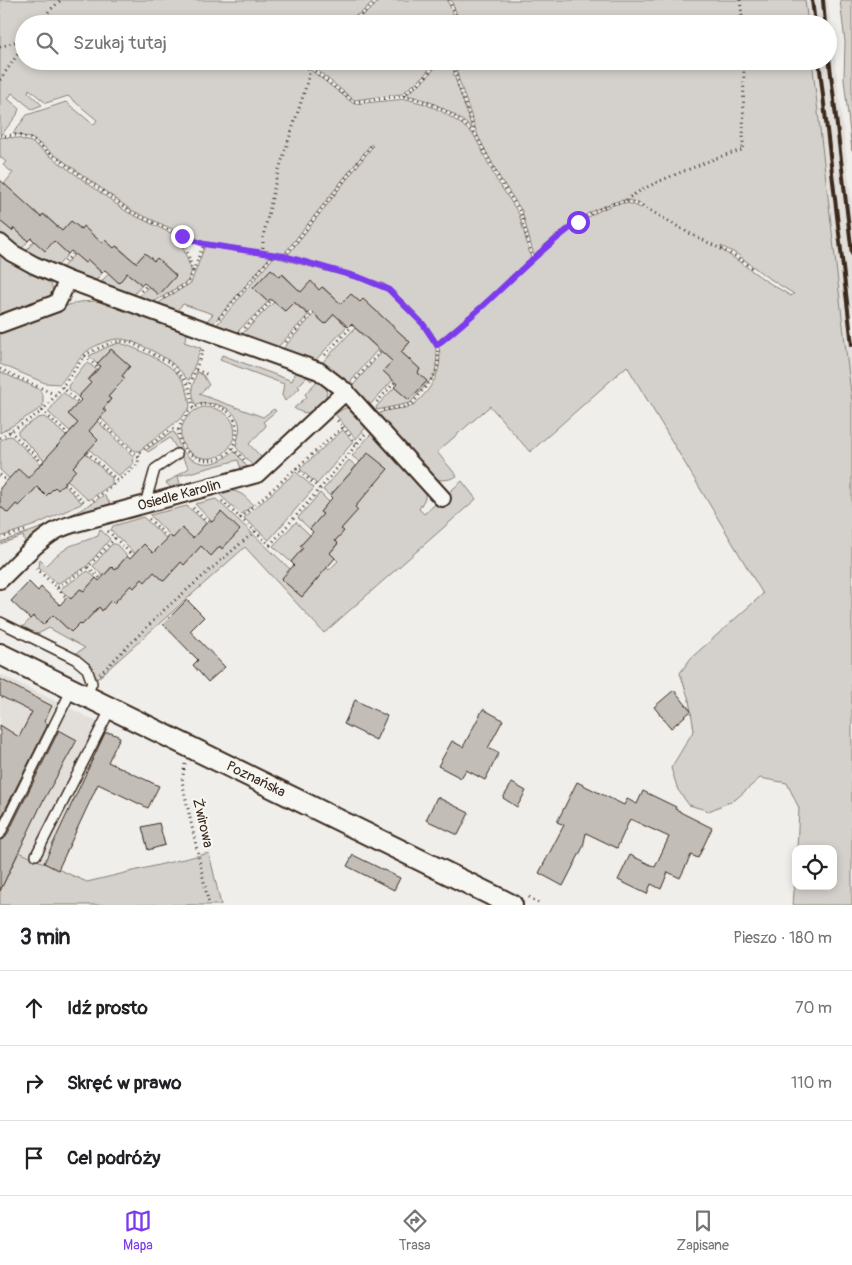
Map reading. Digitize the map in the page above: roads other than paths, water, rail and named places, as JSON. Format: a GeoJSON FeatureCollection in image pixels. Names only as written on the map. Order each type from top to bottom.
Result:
{"type":"FeatureCollection","features":[{"type":"Feature","properties":{"kind":"street"},"geometry":{"type":"LineString","coordinates":[[0,244],[34,265],[68,280],[319,371],[346,391],[442,498]]}},
{"type":"Feature","properties":{"kind":"street"},"geometry":{"type":"LineString","coordinates":[[0,324],[57,303],[68,280]]}},
{"type":"Feature","properties":{"kind":"street","name":"Osiedle Karolin"},"geometry":{"type":"LineString","coordinates":[[0,580],[37,545],[59,529],[76,523],[145,510],[257,474],[346,391]]}},
{"type":"Feature","properties":{"kind":"street","name":"Poznańska"},"geometry":{"type":"LineString","coordinates":[[0,654],[83,689],[111,708],[512,905]]}},
{"type":"Feature","properties":{"kind":"lane"},"geometry":{"type":"LineString","coordinates":[[145,510],[155,469],[177,454]]}},
{"type":"Feature","properties":{"kind":"lane"},"geometry":{"type":"LineString","coordinates":[[0,622],[74,659],[88,669],[83,689],[0,834]]}},
{"type":"Feature","properties":{"kind":"lane"},"geometry":{"type":"LineString","coordinates":[[36,855],[111,708]]}},
{"type":"Feature","properties":{"kind":"railway"},"geometry":{"type":"LineString","coordinates":[[812,0],[814,15]]}},
{"type":"Feature","properties":{"kind":"railway"},"geometry":{"type":"LineString","coordinates":[[823,0],[824,15]]}},
{"type":"Feature","properties":{"kind":"railway"},"geometry":{"type":"LineString","coordinates":[[820,70],[852,345]]}},
{"type":"Feature","properties":{"kind":"railway"},"geometry":{"type":"LineString","coordinates":[[830,70],[852,254]]}}]}
